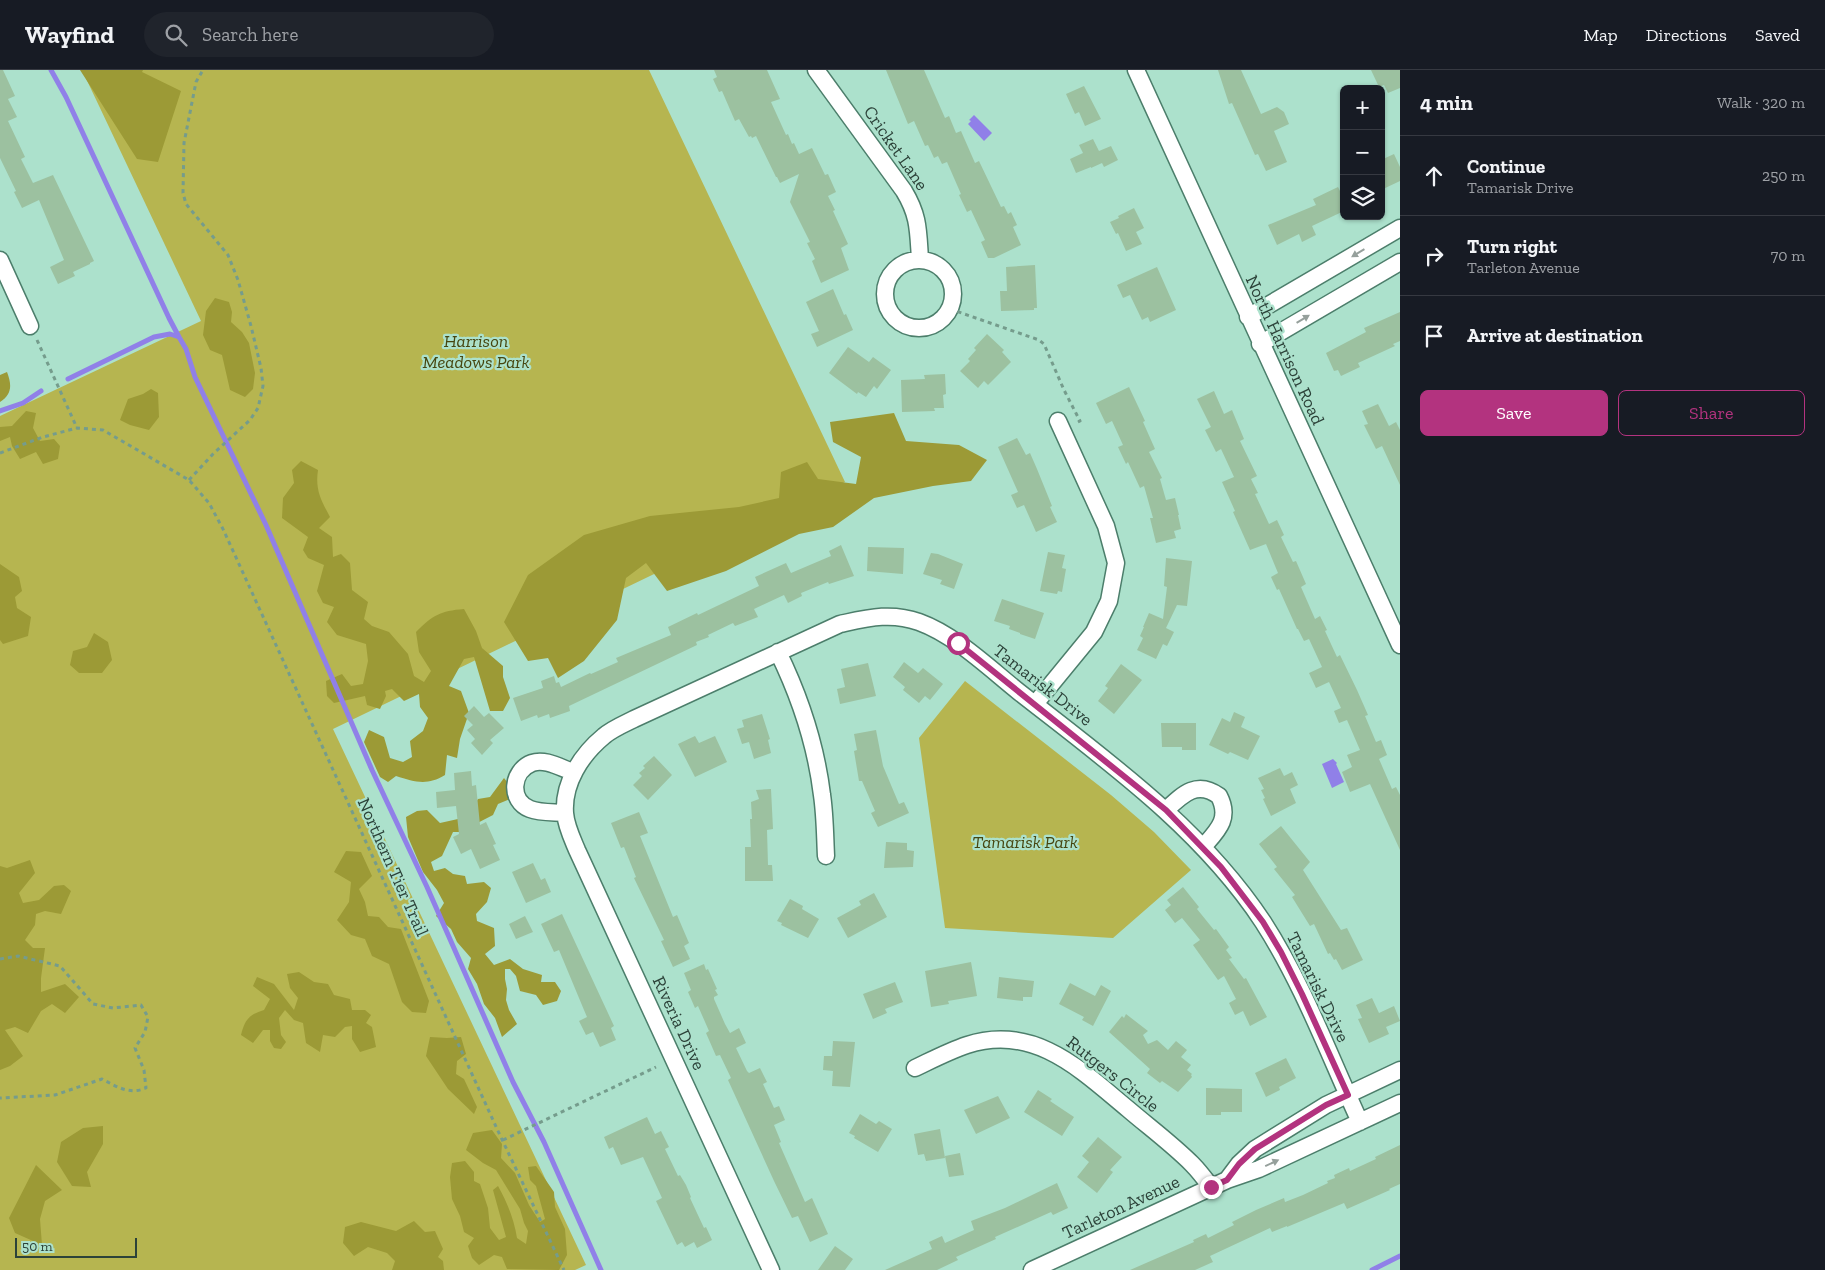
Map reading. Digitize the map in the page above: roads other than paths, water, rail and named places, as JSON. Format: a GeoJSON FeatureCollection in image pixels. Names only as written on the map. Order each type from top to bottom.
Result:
{"type":"FeatureCollection","features":[{"type":"Feature","properties":{"kind":"street","name":"Cricket Lane"},"geometry":{"type":"LineString","coordinates":[[816,70],[913,206],[918,222],[920,259]]}},
{"type":"Feature","properties":{"kind":"street","name":"North Harrison Road"},"geometry":{"type":"LineString","coordinates":[[1136,70],[1260,344],[1400,645]]}},
{"type":"Feature","properties":{"kind":"street"},"geometry":{"type":"LineString","coordinates":[[1248,317],[1400,228]]}},
{"type":"Feature","properties":{"kind":"street"},"geometry":{"type":"LineString","coordinates":[[920,259],[931,261],[949,275],[953,286],[954,298],[944,318],[934,325],[924,328],[912,328],[902,324],[893,316],[887,307],[885,290],[890,274],[898,266],[909,260],[920,259]]}},
{"type":"Feature","properties":{"kind":"street"},"geometry":{"type":"LineString","coordinates":[[0,260],[30,326]]}},
{"type":"Feature","properties":{"kind":"street"},"geometry":{"type":"LineString","coordinates":[[1260,344],[1400,262]]}},
{"type":"Feature","properties":{"kind":"street"},"geometry":{"type":"LineString","coordinates":[[1035,704],[1094,632],[1109,601],[1116,562],[1106,526],[1060,425]]}},
{"type":"Feature","properties":{"kind":"street","name":"Tamarisk Drive"},"geometry":{"type":"LineString","coordinates":[[568,789],[573,772],[586,754],[605,735],[634,719],[840,624],[874,616],[898,617],[918,621],[938,630],[1035,704],[1166,810],[1203,847],[1243,894],[1281,952],[1360,1122]]}},
{"type":"Feature","properties":{"kind":"street"},"geometry":{"type":"LineString","coordinates":[[778,652],[787,670],[806,723],[818,766],[823,797],[826,856]]}},
{"type":"Feature","properties":{"kind":"street"},"geometry":{"type":"LineString","coordinates":[[565,813],[529,809],[520,802],[514,785],[522,771],[531,763],[549,763],[573,772]]}},
{"type":"Feature","properties":{"kind":"street","name":"Riveria Drive"},"geometry":{"type":"LineString","coordinates":[[568,789],[565,813],[569,831],[577,850],[771,1270]]}},
{"type":"Feature","properties":{"kind":"street"},"geometry":{"type":"LineString","coordinates":[[1166,810],[1188,792],[1196,789],[1205,789],[1219,796],[1224,809],[1223,819],[1219,828],[1203,847]]}},
{"type":"Feature","properties":{"kind":"street","name":"Rutgers Circle"},"geometry":{"type":"LineString","coordinates":[[915,1068],[968,1045],[991,1040],[1019,1041],[1044,1047],[1065,1058],[1088,1075],[1192,1164],[1211,1187]]}},
{"type":"Feature","properties":{"kind":"street","name":"Tarleton Avenue"},"geometry":{"type":"LineString","coordinates":[[1227,1180],[1239,1164],[1255,1149],[1326,1105],[1400,1070]]}},
{"type":"Feature","properties":{"kind":"street","name":"Tarleton Avenue"},"geometry":{"type":"LineString","coordinates":[[1032,1270],[1211,1187],[1259,1169],[1400,1103]]}},
{"type":"Feature","properties":{"kind":"waterway"},"geometry":{"type":"LineString","coordinates":[[51,70],[66,97],[179,337]]}},
{"type":"Feature","properties":{"kind":"waterway"},"geometry":{"type":"LineString","coordinates":[[68,379],[154,337],[170,334],[179,337],[186,349],[195,377],[266,525],[372,770],[427,887],[513,1082],[544,1142],[601,1270]]}},
{"type":"Feature","properties":{"kind":"waterway"},"geometry":{"type":"LineString","coordinates":[[0,411],[23,403],[41,391]]}},
{"type":"Feature","properties":{"kind":"waterway"},"geometry":{"type":"LineString","coordinates":[[1372,1270],[1400,1256]]}},
{"type":"Feature","properties":{"kind":"park label","name":"Harrison Meadows Park"},"geometry":{"type":"Point","coordinates":[476,351]}},
{"type":"Feature","properties":{"kind":"park label","name":"Tamarisk Park"},"geometry":{"type":"Point","coordinates":[1025,842]}}]}
